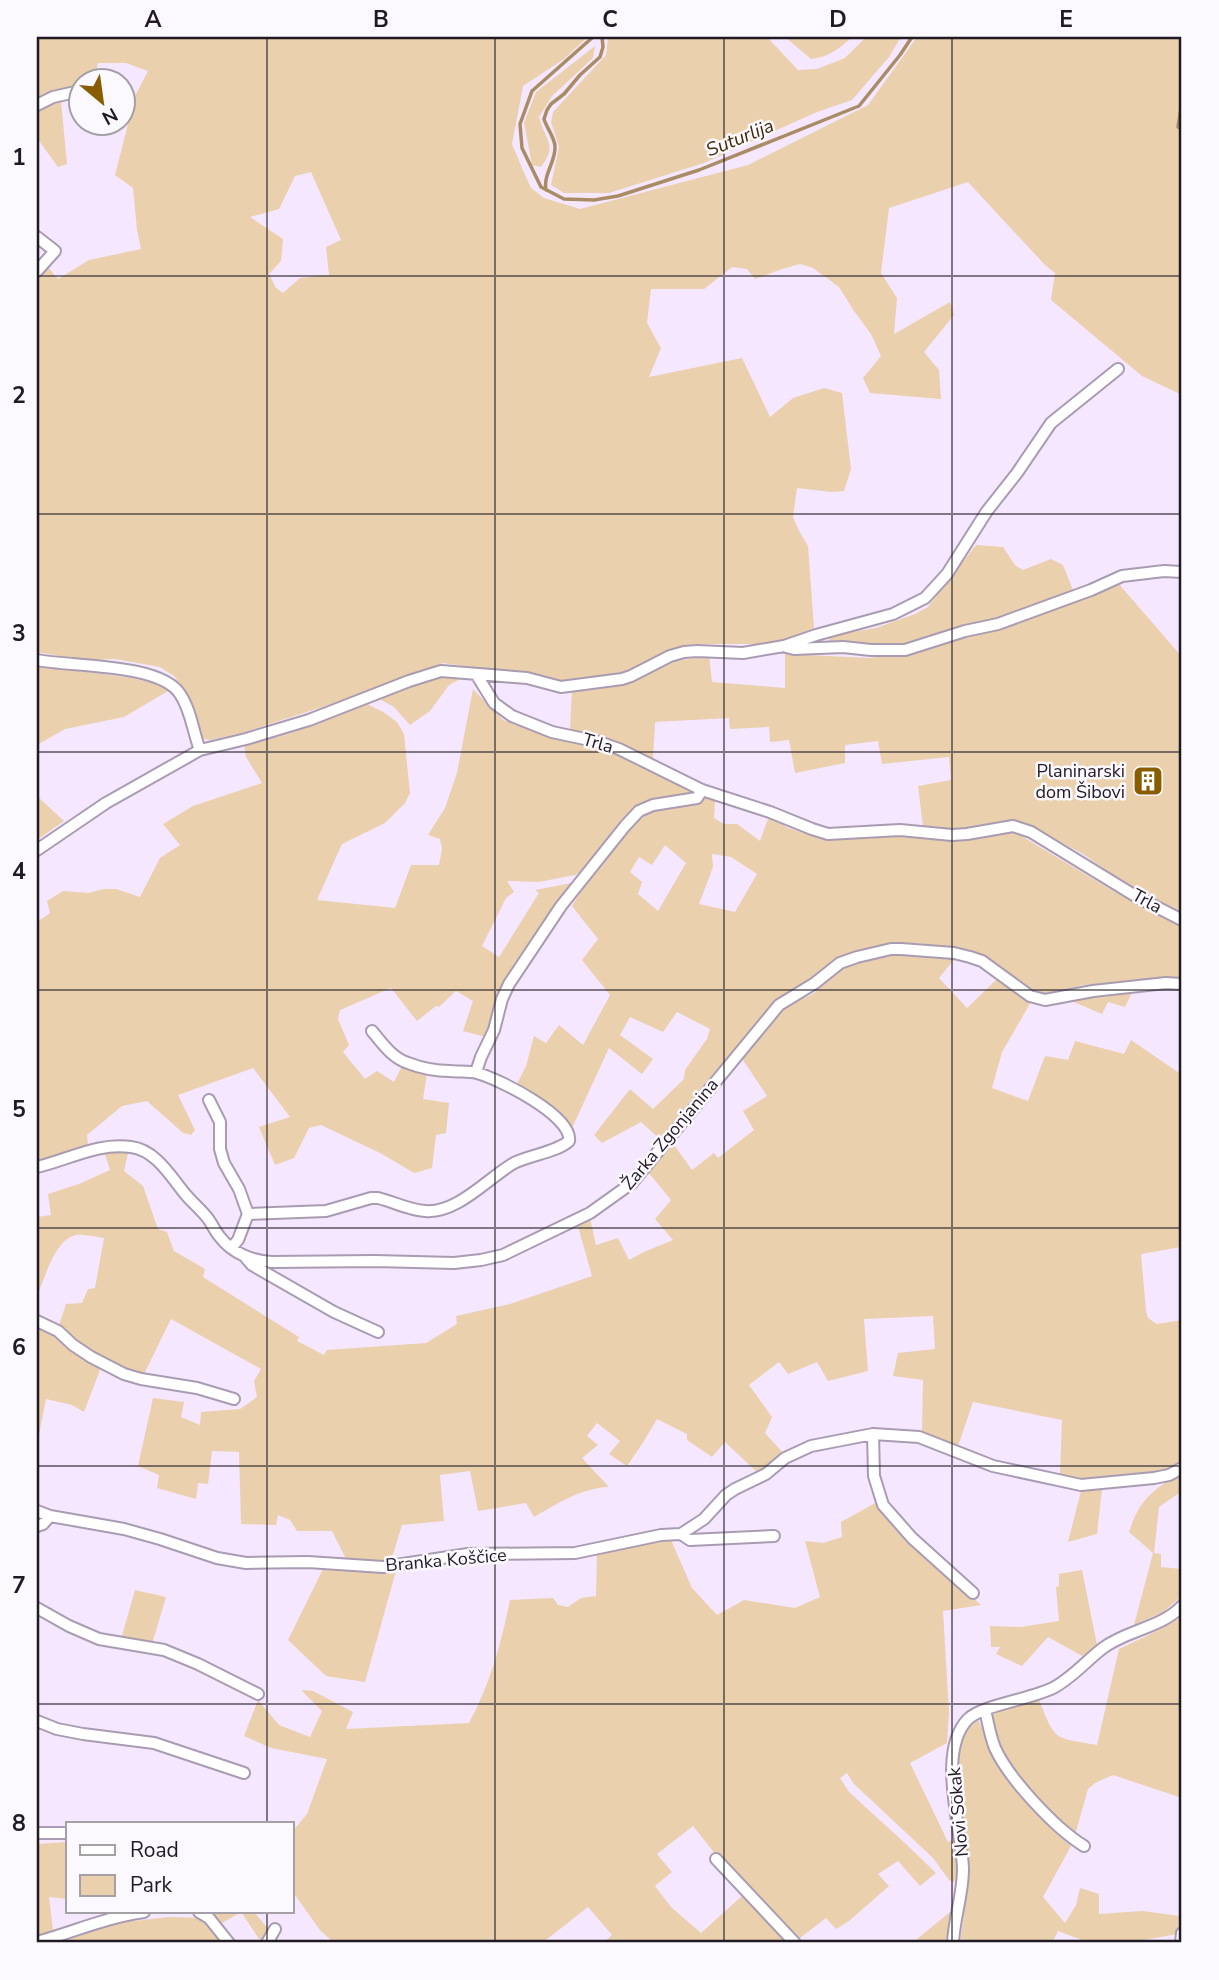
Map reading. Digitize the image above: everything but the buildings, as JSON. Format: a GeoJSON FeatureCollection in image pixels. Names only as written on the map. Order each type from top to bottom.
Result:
{"type":"FeatureCollection","features":[{"type":"Feature","properties":{"kind":"street"},"geometry":{"type":"LineString","coordinates":[[37,105],[66,94]]}},
{"type":"Feature","properties":{"kind":"street"},"geometry":{"type":"LineString","coordinates":[[37,237],[55,251],[37,271]]}},
{"type":"Feature","properties":{"kind":"street"},"geometry":{"type":"LineString","coordinates":[[37,850],[106,803],[200,750],[309,720],[441,671],[527,678],[561,687],[622,679],[684,652],[743,653],[784,646],[893,614],[925,597],[947,574],[1051,423],[1118,369]]}},
{"type":"Feature","properties":{"kind":"street"},"geometry":{"type":"LineString","coordinates":[[784,646],[794,649],[843,647],[905,650],[965,631],[998,624],[1122,576],[1164,570],[1182,572]]}},
{"type":"Feature","properties":{"kind":"street"},"geometry":{"type":"LineString","coordinates":[[37,660],[131,670],[166,681],[179,692],[186,706],[200,750]]}},
{"type":"Feature","properties":{"kind":"street","name":"Trla"},"geometry":{"type":"LineString","coordinates":[[476,674],[494,704],[512,716],[552,732],[619,749],[702,790],[828,834],[901,830],[967,834],[1013,826],[1023,829],[1137,897],[1182,920]]}},
{"type":"Feature","properties":{"kind":"street"},"geometry":{"type":"LineString","coordinates":[[476,1072],[494,1030],[509,984],[561,906],[625,825],[639,811],[653,805],[697,798],[702,790]]}},
{"type":"Feature","properties":{"kind":"street","name":"Žarka Zgonjanina"},"geometry":{"type":"LineString","coordinates":[[37,1167],[111,1146],[140,1149],[163,1167],[231,1248],[257,1260],[454,1263],[494,1258],[590,1213],[623,1191],[661,1149],[779,1005],[815,983],[840,963],[891,949],[954,953],[982,961],[1030,996],[1045,1000],[1093,991],[1166,983],[1182,984]]}},
{"type":"Feature","properties":{"kind":"street"},"geometry":{"type":"LineString","coordinates":[[248,1214],[326,1211],[371,1198],[432,1212],[464,1199],[514,1163],[563,1146],[569,1141],[570,1136],[565,1126],[545,1108],[512,1088],[476,1072],[446,1071],[408,1063],[388,1050],[372,1031]]}},
{"type":"Feature","properties":{"kind":"street"},"geometry":{"type":"LineString","coordinates":[[209,1100],[220,1122],[220,1149],[224,1163],[239,1189],[248,1214],[238,1240],[231,1248]]}},
{"type":"Feature","properties":{"kind":"street"},"geometry":{"type":"LineString","coordinates":[[245,1256],[252,1265],[334,1312],[378,1332]]}},
{"type":"Feature","properties":{"kind":"street"},"geometry":{"type":"LineString","coordinates":[[37,1321],[58,1331],[91,1357],[124,1374],[197,1388],[234,1399]]}},
{"type":"Feature","properties":{"kind":"street"},"geometry":{"type":"LineString","coordinates":[[873,1434],[874,1476],[883,1505],[912,1538],[973,1593]]}},
{"type":"Feature","properties":{"kind":"street"},"geometry":{"type":"LineString","coordinates":[[681,1534],[704,1519],[726,1495],[765,1474],[792,1454],[811,1446],[873,1434],[919,1437],[993,1466],[1081,1485],[1154,1478],[1169,1475],[1182,1468]]}},
{"type":"Feature","properties":{"kind":"street","name":"Branka Koščice"},"geometry":{"type":"LineString","coordinates":[[37,1511],[50,1516],[124,1530],[217,1558],[246,1563],[308,1562],[390,1567],[468,1554],[575,1553],[653,1536],[681,1534],[690,1539],[774,1535]]}},
{"type":"Feature","properties":{"kind":"street"},"geometry":{"type":"LineString","coordinates":[[37,1527],[50,1516]]}},
{"type":"Feature","properties":{"kind":"street","name":"Novi Sokak"},"geometry":{"type":"LineString","coordinates":[[953,1943],[963,1872],[961,1839],[952,1787],[953,1758],[957,1741],[968,1720],[985,1710],[1052,1688],[1117,1639],[1162,1621],[1182,1606]]}},
{"type":"Feature","properties":{"kind":"street"},"geometry":{"type":"LineString","coordinates":[[37,1608],[99,1639],[164,1650],[258,1694]]}},
{"type":"Feature","properties":{"kind":"street"},"geometry":{"type":"LineString","coordinates":[[985,1710],[995,1747],[1012,1775],[1044,1812],[1073,1840],[1084,1846]]}},
{"type":"Feature","properties":{"kind":"street"},"geometry":{"type":"LineString","coordinates":[[37,1721],[57,1729],[83,1734],[153,1743],[244,1773]]}},
{"type":"Feature","properties":{"kind":"street"},"geometry":{"type":"LineString","coordinates":[[37,1833],[66,1833]]}},
{"type":"Feature","properties":{"kind":"street"},"geometry":{"type":"LineString","coordinates":[[716,1859],[795,1943]]}},
{"type":"Feature","properties":{"kind":"street"},"geometry":{"type":"LineString","coordinates":[[37,1942],[67,1934],[108,1916],[135,1913]]}},
{"type":"Feature","properties":{"kind":"street"},"geometry":{"type":"LineString","coordinates":[[201,1913],[209,1918],[229,1943]]}},
{"type":"Feature","properties":{"kind":"street"},"geometry":{"type":"LineString","coordinates":[[267,1943],[275,1929]]}},
{"type":"Feature","properties":{"kind":"street"},"geometry":{"type":"LineString","coordinates":[[1181,1943],[1182,1933]]}},
{"type":"Feature","properties":{"kind":"green space"},"geometry":{"type":"Polygon","coordinates":[[[37,37],[588,37],[564,59],[523,86],[512,144],[531,188],[544,198],[580,209],[748,165],[868,105],[917,37],[1182,37],[1182,395],[1142,376],[1051,300],[1055,273],[968,182],[889,208],[881,273],[897,298],[894,334],[950,302],[954,315],[924,352],[939,370],[941,399],[870,393],[863,378],[881,356],[871,334],[839,287],[813,268],[800,264],[755,279],[747,269],[732,267],[704,289],[651,289],[647,323],[661,348],[649,377],[742,358],[770,417],[793,398],[824,388],[842,393],[851,469],[844,491],[797,488],[793,517],[808,546],[814,628],[778,644],[693,644],[630,670],[563,685],[535,676],[443,663],[347,699],[242,733],[204,739],[200,734],[192,702],[174,676],[160,667],[115,659],[81,660],[37,652],[37,277],[47,266],[58,279],[89,260],[141,249],[133,188],[115,175],[125,136],[136,136],[136,94],[148,71],[126,63],[66,66],[66,90],[40,99],[37,93],[37,37]],[[311,172],[295,176],[279,209],[250,217],[283,239],[281,261],[269,274],[276,288],[283,293],[300,278],[329,275],[326,247],[341,240],[311,172]]]}},
{"type":"Feature","properties":{"kind":"green space"},"geometry":{"type":"Polygon","coordinates":[[[608,37],[767,37],[798,70],[817,69],[845,58],[866,37],[901,37],[889,57],[852,100],[817,112],[704,163],[609,193],[564,193],[551,185],[559,147],[551,122],[553,112],[606,55],[608,37]]]}},
{"type":"Feature","properties":{"kind":"green space"},"geometry":{"type":"Polygon","coordinates":[[[785,37],[852,37],[833,52],[811,59],[785,37]]]}},
{"type":"Feature","properties":{"kind":"green space"},"geometry":{"type":"Polygon","coordinates":[[[595,46],[593,58],[552,96],[539,117],[549,142],[549,153],[541,167],[532,165],[524,123],[536,92],[595,46]]]}},
{"type":"Feature","properties":{"kind":"green space"},"geometry":{"type":"Polygon","coordinates":[[[61,101],[67,164],[58,167],[37,138],[37,111],[61,101]]]}},
{"type":"Feature","properties":{"kind":"green space"},"geometry":{"type":"Polygon","coordinates":[[[976,545],[1003,547],[1015,565],[1023,570],[1051,559],[1063,565],[1073,590],[991,621],[953,629],[911,643],[882,646],[829,642],[829,636],[876,628],[928,607],[976,545]]]}},
{"type":"Feature","properties":{"kind":"green space"},"geometry":{"type":"Polygon","coordinates":[[[1118,583],[1182,657],[1182,913],[1129,886],[1083,854],[1024,822],[961,830],[923,826],[918,786],[951,780],[949,757],[882,764],[878,741],[845,745],[845,763],[795,773],[789,740],[770,742],[769,727],[730,729],[729,718],[655,722],[653,760],[606,738],[570,730],[572,690],[604,688],[634,681],[676,661],[709,656],[712,682],[785,688],[785,654],[870,658],[906,653],[1000,630],[1118,583]]]}},
{"type":"Feature","properties":{"kind":"green space"},"geometry":{"type":"Polygon","coordinates":[[[37,665],[131,678],[159,684],[168,691],[124,717],[65,729],[37,745],[37,665]]]}},
{"type":"Feature","properties":{"kind":"green space"},"geometry":{"type":"Polygon","coordinates":[[[445,676],[462,678],[449,685],[430,711],[410,725],[394,707],[381,700],[393,691],[445,676]]]}},
{"type":"Feature","properties":{"kind":"green space"},"geometry":{"type":"Polygon","coordinates":[[[473,689],[503,720],[552,738],[618,753],[632,763],[692,790],[695,794],[652,799],[637,805],[620,821],[584,870],[575,875],[539,882],[507,881],[514,892],[506,898],[482,946],[499,957],[539,893],[535,890],[571,883],[575,885],[503,983],[492,1026],[486,1037],[463,1031],[473,1001],[456,991],[439,1007],[436,1006],[417,1021],[391,988],[340,1010],[338,1019],[349,1045],[343,1052],[365,1079],[377,1071],[394,1082],[402,1066],[427,1074],[423,1099],[449,1103],[446,1133],[436,1135],[432,1168],[414,1173],[382,1154],[321,1125],[309,1128],[294,1158],[275,1165],[259,1127],[290,1117],[253,1068],[178,1095],[195,1130],[191,1135],[183,1133],[147,1101],[122,1106],[87,1135],[88,1145],[37,1163],[37,922],[50,913],[47,901],[63,891],[89,893],[103,889],[116,889],[140,897],[160,858],[180,845],[163,824],[193,806],[262,783],[246,757],[244,745],[307,728],[367,704],[397,722],[404,734],[410,793],[405,803],[385,823],[342,844],[317,900],[395,908],[411,865],[439,865],[442,849],[440,839],[428,835],[445,808],[457,773],[473,689]]]}},
{"type":"Feature","properties":{"kind":"green space"},"geometry":{"type":"Polygon","coordinates":[[[37,796],[64,821],[37,840],[37,796]]]}},
{"type":"Feature","properties":{"kind":"green space"},"geometry":{"type":"Polygon","coordinates":[[[706,797],[715,800],[714,818],[724,824],[737,824],[760,841],[769,816],[788,828],[823,839],[879,836],[966,840],[1018,834],[1115,892],[1182,927],[1182,977],[1083,985],[1040,994],[1031,991],[994,962],[978,955],[919,943],[891,944],[840,956],[815,976],[777,999],[691,1100],[662,1141],[641,1122],[602,1143],[594,1135],[630,1089],[653,1109],[684,1079],[685,1070],[707,1039],[710,1029],[677,1012],[663,1032],[630,1017],[620,1035],[653,1059],[642,1074],[609,1048],[572,1128],[546,1103],[516,1086],[526,1066],[534,1036],[546,1043],[559,1025],[583,1045],[610,995],[582,960],[598,939],[572,906],[579,895],[597,868],[631,827],[653,811],[706,797]],[[665,845],[652,865],[639,857],[630,872],[642,882],[638,894],[658,911],[686,863],[665,845]],[[712,854],[713,867],[699,904],[735,912],[757,874],[731,857],[712,854]]]}},
{"type":"Feature","properties":{"kind":"green space"},"geometry":{"type":"Polygon","coordinates":[[[877,956],[957,956],[939,978],[967,1008],[998,978],[1031,1002],[1002,1052],[992,1088],[1028,1101],[1045,1056],[1068,1060],[1075,1041],[1124,1054],[1131,1040],[1182,1075],[1182,1251],[1181,1247],[1141,1254],[1148,1318],[1157,1324],[1182,1320],[1182,1462],[1150,1474],[1094,1481],[1060,1474],[1062,1420],[973,1402],[958,1446],[922,1432],[923,1380],[893,1376],[898,1353],[935,1349],[933,1316],[864,1319],[868,1371],[828,1381],[817,1362],[788,1374],[779,1362],[749,1385],[772,1417],[765,1433],[784,1454],[759,1474],[725,1442],[712,1457],[687,1440],[687,1434],[657,1419],[627,1466],[609,1454],[620,1441],[597,1423],[587,1436],[598,1445],[582,1458],[609,1487],[580,1493],[534,1517],[526,1503],[478,1511],[470,1471],[440,1475],[444,1521],[402,1525],[390,1564],[346,1559],[332,1531],[297,1531],[290,1520],[278,1515],[276,1525],[241,1524],[239,1452],[212,1451],[208,1484],[198,1483],[196,1499],[157,1488],[159,1475],[138,1466],[153,1398],[184,1402],[181,1417],[200,1425],[201,1412],[240,1409],[257,1397],[254,1381],[261,1369],[171,1319],[144,1374],[113,1365],[85,1349],[58,1328],[66,1304],[82,1303],[88,1289],[95,1288],[104,1238],[76,1235],[68,1238],[56,1251],[37,1295],[37,1217],[51,1215],[48,1194],[110,1170],[104,1151],[128,1153],[124,1171],[143,1186],[158,1229],[167,1232],[174,1251],[205,1269],[203,1277],[299,1337],[297,1341],[324,1355],[327,1350],[426,1343],[457,1324],[456,1316],[510,1304],[592,1276],[577,1223],[590,1218],[596,1245],[618,1238],[629,1260],[673,1240],[655,1219],[671,1200],[648,1172],[672,1142],[692,1170],[714,1153],[718,1158],[754,1130],[743,1111],[767,1096],[741,1057],[780,1009],[813,994],[843,968],[877,956]]]}},
{"type":"Feature","properties":{"kind":"green space"},"geometry":{"type":"Polygon","coordinates":[[[1133,990],[1125,1007],[1108,1002],[1102,1014],[1069,1000],[1091,993],[1133,990]]]}},
{"type":"Feature","properties":{"kind":"green space"},"geometry":{"type":"Polygon","coordinates":[[[37,1328],[55,1334],[100,1370],[84,1412],[72,1405],[46,1399],[38,1440],[37,1328]]]}},
{"type":"Feature","properties":{"kind":"green space"},"geometry":{"type":"Polygon","coordinates":[[[1182,1473],[1182,1491],[1159,1507],[1154,1553],[1161,1554],[1161,1567],[1182,1569],[1182,1596],[1163,1612],[1134,1625],[1153,1553],[1129,1532],[1138,1511],[1149,1496],[1182,1473]]]}},
{"type":"Feature","properties":{"kind":"green space"},"geometry":{"type":"Polygon","coordinates":[[[1102,1489],[1097,1534],[1068,1542],[1081,1491],[1102,1489]]]}},
{"type":"Feature","properties":{"kind":"green space"},"geometry":{"type":"Polygon","coordinates":[[[877,1502],[894,1528],[981,1605],[943,1611],[949,1712],[947,1743],[910,1763],[948,1842],[955,1838],[959,1871],[954,1882],[949,1880],[933,1858],[853,1783],[847,1773],[840,1778],[849,1792],[936,1873],[920,1886],[898,1861],[878,1874],[889,1886],[836,1929],[826,1918],[800,1938],[716,1855],[693,1826],[657,1854],[672,1872],[655,1886],[671,1907],[701,1933],[743,1895],[789,1943],[603,1943],[612,1935],[588,1907],[542,1943],[334,1943],[320,1930],[294,1894],[294,1830],[307,1814],[327,1759],[271,1748],[244,1736],[258,1700],[279,1725],[310,1737],[322,1711],[301,1690],[313,1691],[353,1712],[346,1729],[469,1723],[494,1663],[510,1600],[553,1598],[558,1605],[568,1607],[581,1598],[596,1596],[597,1553],[671,1540],[692,1588],[717,1615],[744,1600],[795,1608],[820,1597],[805,1541],[823,1543],[842,1537],[841,1522],[877,1502]]]}},
{"type":"Feature","properties":{"kind":"green space"},"geometry":{"type":"Polygon","coordinates":[[[323,1569],[396,1571],[365,1682],[326,1676],[288,1640],[323,1569]]]}},
{"type":"Feature","properties":{"kind":"green space"},"geometry":{"type":"Polygon","coordinates":[[[1082,1570],[1097,1645],[1084,1657],[1048,1637],[1022,1666],[996,1654],[1000,1647],[991,1647],[990,1626],[1021,1627],[1059,1621],[1056,1587],[1059,1586],[1059,1574],[1082,1570]]]}},
{"type":"Feature","properties":{"kind":"green space"},"geometry":{"type":"Polygon","coordinates":[[[135,1590],[166,1597],[152,1644],[121,1639],[135,1590]]]}},
{"type":"Feature","properties":{"kind":"green space"},"geometry":{"type":"Polygon","coordinates":[[[1182,1617],[1182,1798],[1113,1775],[1088,1789],[1075,1835],[1046,1808],[1010,1765],[991,1718],[1006,1708],[1039,1700],[1049,1724],[1058,1735],[1072,1741],[1097,1745],[1119,1649],[1182,1617]]]}},
{"type":"Feature","properties":{"kind":"green space"},"geometry":{"type":"Polygon","coordinates":[[[978,1719],[993,1754],[1012,1783],[1040,1817],[1071,1846],[1043,1897],[1065,1923],[1076,1905],[1080,1888],[1099,1894],[1099,1914],[1143,1911],[1179,1916],[1178,1934],[1126,1943],[1090,1943],[1058,1931],[1052,1943],[960,1943],[967,1859],[958,1763],[960,1747],[967,1732],[978,1719]]]}},
{"type":"Feature","properties":{"kind":"green space"},"geometry":{"type":"Polygon","coordinates":[[[66,1842],[66,1899],[49,1897],[53,1930],[37,1936],[37,1844],[66,1842]]]}},
{"type":"Feature","properties":{"kind":"green space"},"geometry":{"type":"Polygon","coordinates":[[[955,1908],[947,1943],[912,1943],[955,1908]]]}},
{"type":"Feature","properties":{"kind":"green space"},"geometry":{"type":"Polygon","coordinates":[[[210,1913],[239,1913],[222,1923],[210,1913]]]}},
{"type":"Feature","properties":{"kind":"green space"},"geometry":{"type":"Polygon","coordinates":[[[242,1913],[255,1913],[270,1931],[262,1943],[242,1913]]]}},
{"type":"Feature","properties":{"kind":"green space"},"geometry":{"type":"Polygon","coordinates":[[[169,1917],[200,1918],[224,1943],[58,1943],[116,1923],[169,1917]]]}},
{"type":"Feature","properties":{"kind":"waterway","name":"Suturlija"},"geometry":{"type":"LineString","coordinates":[[593,37],[532,91],[520,124],[522,148],[541,187],[564,199],[594,200],[618,196],[699,170],[859,106],[912,37]]}},
{"type":"Feature","properties":{"kind":"waterway","name":"Suturlija"},"geometry":{"type":"LineString","coordinates":[[546,190],[546,179],[555,146],[544,119],[547,110],[600,57],[602,37]]}},
{"type":"Feature","properties":{"kind":"waterway","name":"Suturlija"},"geometry":{"type":"LineString","coordinates":[[1182,102],[1178,127],[1182,129]]}},
{"type":"Feature","properties":{"kind":"place","name":"Planinarski dom Šibovi"},"geometry":{"type":"Point","coordinates":[1148,781]}}]}
